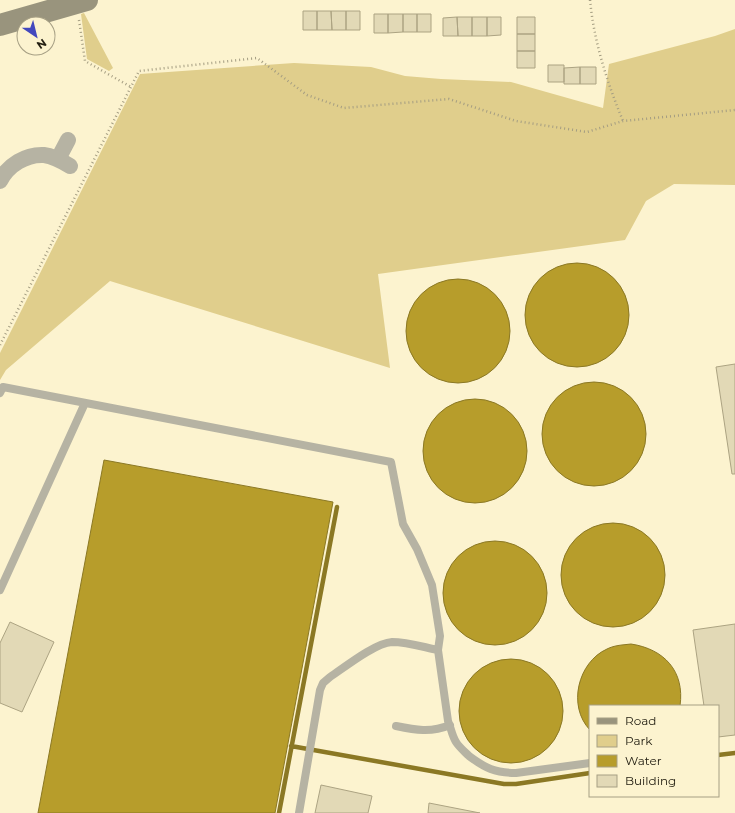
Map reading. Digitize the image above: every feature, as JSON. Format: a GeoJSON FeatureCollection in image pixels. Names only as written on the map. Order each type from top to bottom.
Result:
{"type":"FeatureCollection","features":[{"type":"Feature","properties":{"kind":"street"},"geometry":{"type":"LineString","coordinates":[[0,25],[80,1]]}},
{"type":"Feature","properties":{"kind":"street"},"geometry":{"type":"LineString","coordinates":[[0,181],[3,175],[15,163],[29,156],[44,155],[64,162],[68,140]]}},
{"type":"Feature","properties":{"kind":"lane"},"geometry":{"type":"LineString","coordinates":[[0,393],[3,387],[391,462],[403,524],[417,549],[432,585],[440,636],[438,650],[450,725],[456,742],[482,765],[491,770],[504,773],[516,773],[589,763]]}},
{"type":"Feature","properties":{"kind":"lane"},"geometry":{"type":"LineString","coordinates":[[0,590],[85,403]]}},
{"type":"Feature","properties":{"kind":"lane"},"geometry":{"type":"LineString","coordinates":[[299,813],[320,690],[323,683],[377,646],[390,642],[438,650]]}},
{"type":"Feature","properties":{"kind":"lane"},"geometry":{"type":"LineString","coordinates":[[396,726],[422,731],[434,730],[450,725]]}},
{"type":"Feature","properties":{"kind":"path"},"geometry":{"type":"LineString","coordinates":[[590,0],[595,37],[608,85],[623,121]]}},
{"type":"Feature","properties":{"kind":"path"},"geometry":{"type":"LineString","coordinates":[[80,1],[85,61],[131,87]]}},
{"type":"Feature","properties":{"kind":"path"},"geometry":{"type":"LineString","coordinates":[[0,346],[139,71],[257,58],[307,95],[344,108],[449,99],[516,121],[587,132],[623,121],[735,110]]}},
{"type":"Feature","properties":{"kind":"green space"},"geometry":{"type":"Polygon","coordinates":[[[84,13],[113,68],[109,71],[87,59],[81,14],[84,13]]]}},
{"type":"Feature","properties":{"kind":"green space"},"geometry":{"type":"Polygon","coordinates":[[[735,29],[735,185],[674,184],[646,201],[625,240],[378,274],[390,368],[110,281],[6,370],[0,380],[0,353],[140,74],[294,63],[371,67],[405,76],[511,82],[603,108],[609,64],[715,36],[735,29]]]}},
{"type":"Feature","properties":{"kind":"water"},"geometry":{"type":"Polygon","coordinates":[[[577,263],[597,267],[614,278],[625,295],[629,315],[625,335],[614,352],[597,363],[577,367],[557,363],[540,352],[529,335],[525,315],[529,295],[540,278],[557,267],[577,263]]]}},
{"type":"Feature","properties":{"kind":"water"},"geometry":{"type":"Polygon","coordinates":[[[458,279],[478,283],[495,294],[506,311],[510,331],[506,351],[495,368],[478,379],[458,383],[438,379],[421,368],[410,351],[406,331],[410,311],[421,294],[438,283],[458,279]]]}},
{"type":"Feature","properties":{"kind":"water"},"geometry":{"type":"Polygon","coordinates":[[[594,382],[614,386],[631,397],[642,414],[646,434],[642,454],[631,471],[614,482],[594,486],[574,482],[557,471],[546,454],[542,434],[546,414],[557,397],[574,386],[594,382]]]}},
{"type":"Feature","properties":{"kind":"water"},"geometry":{"type":"Polygon","coordinates":[[[475,399],[495,403],[512,414],[523,431],[527,451],[523,471],[512,488],[495,499],[475,503],[455,499],[438,488],[427,471],[423,451],[427,431],[438,414],[455,403],[475,399]]]}},
{"type":"Feature","properties":{"kind":"water"},"geometry":{"type":"Polygon","coordinates":[[[104,460],[333,502],[275,813],[38,813],[104,460]]]}},
{"type":"Feature","properties":{"kind":"water"},"geometry":{"type":"Polygon","coordinates":[[[613,523],[633,527],[650,538],[661,555],[665,575],[661,595],[650,612],[633,623],[613,627],[593,623],[576,612],[565,595],[561,575],[565,555],[576,538],[593,527],[613,523]]]}},
{"type":"Feature","properties":{"kind":"water"},"geometry":{"type":"Polygon","coordinates":[[[495,541],[515,545],[532,556],[543,573],[547,593],[543,613],[532,630],[515,641],[495,645],[475,641],[458,630],[447,613],[443,593],[447,573],[458,556],[475,545],[495,541]]]}},
{"type":"Feature","properties":{"kind":"water"},"geometry":{"type":"Polygon","coordinates":[[[631,644],[643,647],[653,651],[670,664],[679,682],[681,693],[680,705],[589,705],[589,729],[583,720],[579,709],[579,685],[589,664],[597,655],[607,649],[619,645],[631,644]]]}},
{"type":"Feature","properties":{"kind":"water"},"geometry":{"type":"Polygon","coordinates":[[[511,659],[531,663],[548,674],[559,691],[563,711],[559,731],[548,748],[531,759],[511,763],[491,759],[474,748],[463,731],[459,711],[463,691],[474,674],[491,663],[511,659]]]}},
{"type":"Feature","properties":{"kind":"building"},"geometry":{"type":"Polygon","coordinates":[[[303,11],[317,11],[317,30],[303,30],[303,11]]]}},
{"type":"Feature","properties":{"kind":"building"},"geometry":{"type":"Polygon","coordinates":[[[317,11],[331,11],[332,30],[317,30],[317,11]]]}},
{"type":"Feature","properties":{"kind":"building"},"geometry":{"type":"Polygon","coordinates":[[[331,11],[346,11],[346,30],[332,30],[331,11]]]}},
{"type":"Feature","properties":{"kind":"building"},"geometry":{"type":"Polygon","coordinates":[[[346,11],[360,11],[360,30],[346,30],[346,11]]]}},
{"type":"Feature","properties":{"kind":"building"},"geometry":{"type":"Polygon","coordinates":[[[374,14],[388,14],[388,33],[374,33],[374,14]]]}},
{"type":"Feature","properties":{"kind":"building"},"geometry":{"type":"Polygon","coordinates":[[[388,14],[403,14],[403,32],[388,33],[388,14]]]}},
{"type":"Feature","properties":{"kind":"building"},"geometry":{"type":"Polygon","coordinates":[[[403,14],[417,14],[417,32],[403,32],[403,14]]]}},
{"type":"Feature","properties":{"kind":"building"},"geometry":{"type":"Polygon","coordinates":[[[417,14],[431,14],[431,32],[417,32],[417,14]]]}},
{"type":"Feature","properties":{"kind":"building"},"geometry":{"type":"Polygon","coordinates":[[[457,17],[472,17],[472,36],[458,36],[457,17]]]}},
{"type":"Feature","properties":{"kind":"building"},"geometry":{"type":"Polygon","coordinates":[[[457,17],[458,36],[443,36],[443,18],[457,17]]]}},
{"type":"Feature","properties":{"kind":"building"},"geometry":{"type":"Polygon","coordinates":[[[472,17],[487,17],[487,36],[472,36],[472,17]]]}},
{"type":"Feature","properties":{"kind":"building"},"geometry":{"type":"Polygon","coordinates":[[[487,17],[501,17],[501,35],[487,36],[487,17]]]}},
{"type":"Feature","properties":{"kind":"building"},"geometry":{"type":"Polygon","coordinates":[[[517,17],[535,17],[535,34],[517,34],[517,17]]]}},
{"type":"Feature","properties":{"kind":"building"},"geometry":{"type":"Polygon","coordinates":[[[517,34],[535,34],[535,51],[517,51],[517,34]]]}},
{"type":"Feature","properties":{"kind":"building"},"geometry":{"type":"Polygon","coordinates":[[[517,51],[535,51],[535,68],[517,68],[517,51]]]}},
{"type":"Feature","properties":{"kind":"building"},"geometry":{"type":"Polygon","coordinates":[[[548,65],[564,65],[564,82],[548,82],[548,65]]]}},
{"type":"Feature","properties":{"kind":"building"},"geometry":{"type":"Polygon","coordinates":[[[580,67],[596,67],[596,84],[580,84],[580,67]]]}},
{"type":"Feature","properties":{"kind":"building"},"geometry":{"type":"Polygon","coordinates":[[[580,67],[580,84],[564,84],[564,68],[580,67]]]}},
{"type":"Feature","properties":{"kind":"building"},"geometry":{"type":"Polygon","coordinates":[[[735,364],[735,474],[732,474],[716,367],[735,364]]]}},
{"type":"Feature","properties":{"kind":"building"},"geometry":{"type":"Polygon","coordinates":[[[10,622],[54,642],[22,712],[0,703],[0,643],[10,622]]]}},
{"type":"Feature","properties":{"kind":"building"},"geometry":{"type":"Polygon","coordinates":[[[735,624],[735,735],[719,737],[719,705],[704,705],[693,630],[735,624]]]}},
{"type":"Feature","properties":{"kind":"building"},"geometry":{"type":"Polygon","coordinates":[[[321,785],[372,796],[368,813],[315,813],[321,785]]]}},
{"type":"Feature","properties":{"kind":"building"},"geometry":{"type":"Polygon","coordinates":[[[429,803],[480,813],[428,813],[429,803]]]}},
{"type":"Feature","properties":{"kind":"waterway"},"geometry":{"type":"LineString","coordinates":[[279,813],[337,507]]}},
{"type":"Feature","properties":{"kind":"waterway"},"geometry":{"type":"LineString","coordinates":[[291,746],[504,784],[516,784],[589,773]]}},
{"type":"Feature","properties":{"kind":"waterway"},"geometry":{"type":"LineString","coordinates":[[719,755],[735,753]]}}]}
